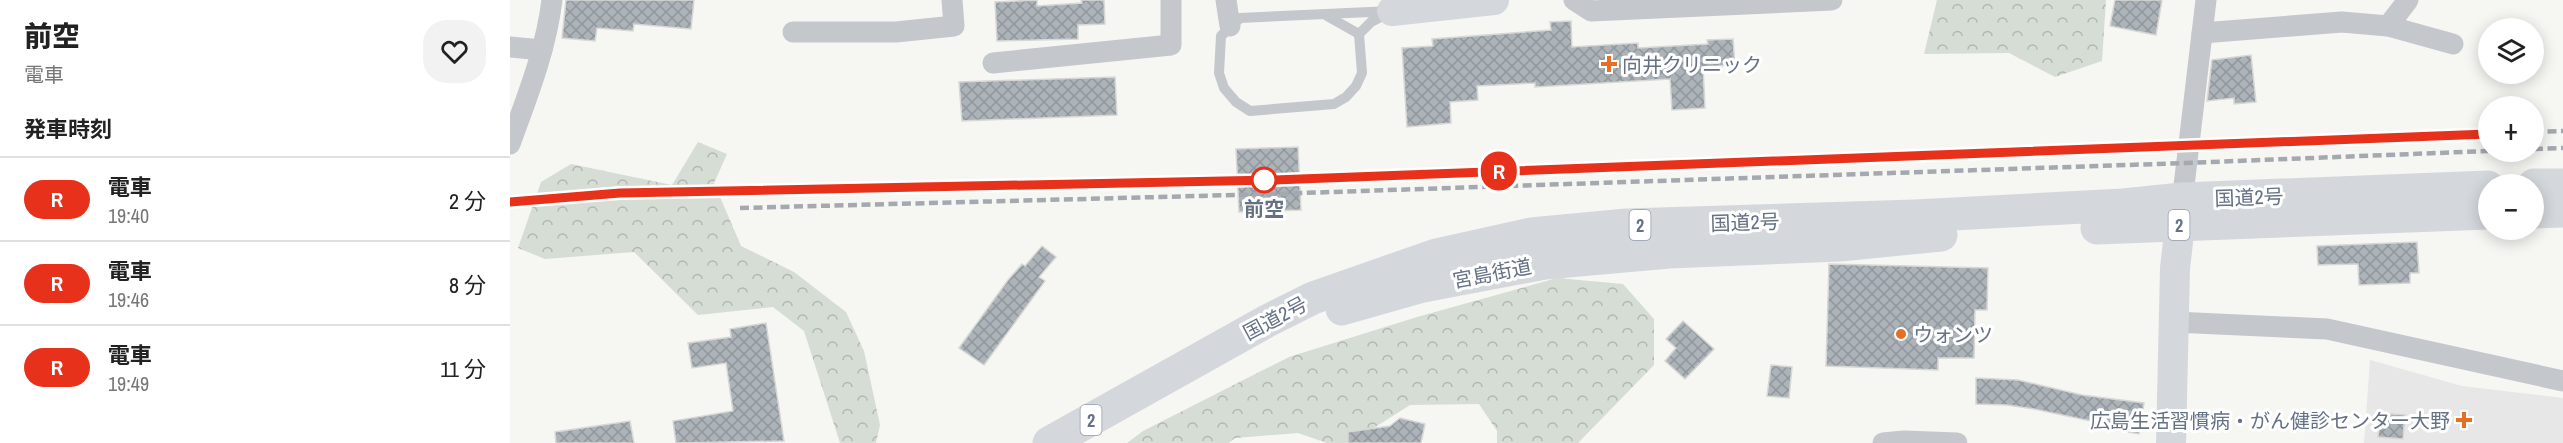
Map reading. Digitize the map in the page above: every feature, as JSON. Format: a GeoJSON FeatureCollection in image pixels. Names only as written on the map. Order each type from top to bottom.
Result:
{"type":"FeatureCollection","features":[{"type":"Feature","properties":{"kind":"highway"},"geometry":{"type":"LineString","coordinates":[[2544,185],[2563,185]]}},
{"type":"Feature","properties":{"kind":"highway","name":"国道2号"},"geometry":{"type":"LineString","coordinates":[[1871,243],[2181,212],[2478,188]]}},
{"type":"Feature","properties":{"kind":"highway","name":"国道2号"},"geometry":{"type":"LineString","coordinates":[[1069,439],[1133,398],[1269,320],[1313,298],[1436,255],[1531,234],[1627,225],[1915,216],[2123,205],[2181,212],[2478,213]]}},
{"type":"Feature","properties":{"kind":"highway"},"geometry":{"type":"LineString","coordinates":[[2544,212],[2563,211]]}},
{"type":"Feature","properties":{"kind":"highway","name":"宮島街道"},"geometry":{"type":"LineString","coordinates":[[1133,398],[1217,357],[1304,322],[1363,303],[1474,275],[1545,263],[1607,256],[1871,243]]}},
{"type":"Feature","properties":{"kind":"street"},"geometry":{"type":"LineString","coordinates":[[510,144],[549,26],[552,0]]}},
{"type":"Feature","properties":{"kind":"street"},"geometry":{"type":"LineString","coordinates":[[793,32],[896,32],[954,26],[952,0]]}},
{"type":"Feature","properties":{"kind":"street"},"geometry":{"type":"LineString","coordinates":[[993,63],[1171,45],[1171,0]]}},
{"type":"Feature","properties":{"kind":"street"},"geometry":{"type":"LineString","coordinates":[[1226,0],[1230,26]]}},
{"type":"Feature","properties":{"kind":"street"},"geometry":{"type":"LineString","coordinates":[[1392,11],[1494,0]]}},
{"type":"Feature","properties":{"kind":"street"},"geometry":{"type":"LineString","coordinates":[[1574,0],[1592,11],[1702,3],[1832,0]]}},
{"type":"Feature","properties":{"kind":"street"},"geometry":{"type":"LineString","coordinates":[[2171,443],[2175,268],[2206,0]]}},
{"type":"Feature","properties":{"kind":"street"},"geometry":{"type":"LineString","coordinates":[[2388,26],[2408,0]]}},
{"type":"Feature","properties":{"kind":"street"},"geometry":{"type":"LineString","coordinates":[[2202,33],[2343,22],[2388,26],[2453,44]]}},
{"type":"Feature","properties":{"kind":"street"},"geometry":{"type":"LineString","coordinates":[[510,47],[542,50]]}},
{"type":"Feature","properties":{"kind":"street"},"geometry":{"type":"LineString","coordinates":[[2174,322],[2327,329],[2563,381]]}},
{"type":"Feature","properties":{"kind":"street"},"geometry":{"type":"LineString","coordinates":[[1883,443],[1904,441],[1957,443]]}},
{"type":"Feature","properties":{"kind":"lane"},"geometry":{"type":"LineString","coordinates":[[1392,11],[1371,22],[1359,34],[1362,73],[1356,86],[1346,97],[1334,104],[1250,111],[1236,102],[1224,88],[1219,73],[1221,36],[1240,18],[1392,11]]}},
{"type":"Feature","properties":{"kind":"lane"},"geometry":{"type":"LineString","coordinates":[[1324,15],[1342,22],[1359,34]]}},
{"type":"Feature","properties":{"kind":"shaded area","name":"広島生活習慣病・がん健診センター大野"},"geometry":{"type":"Polygon","coordinates":[[[2370,360],[2462,386],[2563,398],[2563,443],[2364,443],[2370,360]]]}},
{"type":"Feature","properties":{"kind":"green space"},"geometry":{"type":"Polygon","coordinates":[[[1937,0],[2106,0],[2102,61],[2055,77],[2009,53],[1924,54],[1937,0]]]}},
{"type":"Feature","properties":{"kind":"green space"},"geometry":{"type":"Polygon","coordinates":[[[698,142],[727,154],[714,183],[741,246],[794,272],[846,312],[864,351],[880,425],[876,443],[840,443],[804,331],[773,307],[698,315],[634,252],[545,259],[518,248],[541,182],[571,164],[672,185],[698,142]]]}},
{"type":"Feature","properties":{"kind":"green space"},"geometry":{"type":"Polygon","coordinates":[[[1557,278],[1623,284],[1654,319],[1654,365],[1578,443],[1497,443],[1497,431],[1479,404],[1410,405],[1350,443],[1327,443],[1298,433],[1235,438],[1229,443],[1127,443],[1143,431],[1289,357],[1417,317],[1557,278]]]}},
{"type":"Feature","properties":{"kind":"building"},"geometry":{"type":"Polygon","coordinates":[[[566,0],[694,0],[691,29],[634,24],[633,31],[597,28],[595,41],[562,38],[566,0]]]}},
{"type":"Feature","properties":{"kind":"building"},"geometry":{"type":"Polygon","coordinates":[[[1037,0],[1037,6],[1082,3],[1081,0],[1104,0],[1105,24],[1078,25],[1078,39],[997,41],[995,2],[1037,0]]]}},
{"type":"Feature","properties":{"kind":"building"},"geometry":{"type":"Polygon","coordinates":[[[2115,0],[2162,0],[2156,35],[2110,26],[2115,0]]]}},
{"type":"Feature","properties":{"kind":"building"},"geometry":{"type":"Polygon","coordinates":[[[1571,21],[1572,47],[1638,43],[1638,48],[1708,44],[1707,40],[1733,39],[1735,65],[1703,67],[1705,108],[1672,110],[1670,79],[1535,87],[1535,83],[1477,86],[1478,100],[1450,102],[1451,123],[1407,127],[1402,48],[1433,46],[1432,39],[1551,30],[1550,22],[1571,21]]]}},
{"type":"Feature","properties":{"kind":"building"},"geometry":{"type":"Polygon","coordinates":[[[2251,55],[2256,102],[2234,104],[2234,98],[2207,101],[2212,60],[2251,55]]]}},
{"type":"Feature","properties":{"kind":"building"},"geometry":{"type":"Polygon","coordinates":[[[1115,77],[1117,115],[962,121],[959,82],[1115,77]]]}},
{"type":"Feature","properties":{"kind":"building","name":"前空"},"geometry":{"type":"Polygon","coordinates":[[[1298,147],[1301,210],[1239,212],[1236,149],[1298,147]]]}},
{"type":"Feature","properties":{"kind":"building"},"geometry":{"type":"Polygon","coordinates":[[[2417,242],[2419,273],[2410,273],[2410,283],[2359,285],[2358,264],[2318,265],[2317,246],[2417,242]]]}},
{"type":"Feature","properties":{"kind":"building"},"geometry":{"type":"Polygon","coordinates":[[[1042,246],[1056,257],[1039,277],[1045,281],[984,365],[959,348],[1008,280],[1022,264],[1025,266],[1042,246]]]}},
{"type":"Feature","properties":{"kind":"building","name":"ウォンツ"},"geometry":{"type":"Polygon","coordinates":[[[1829,264],[1988,268],[1987,310],[1975,310],[1974,358],[1938,358],[1938,370],[1826,366],[1829,264]]]}},
{"type":"Feature","properties":{"kind":"building"},"geometry":{"type":"Polygon","coordinates":[[[1683,321],[1714,349],[1685,379],[1665,361],[1676,348],[1666,339],[1683,321]]]}},
{"type":"Feature","properties":{"kind":"building"},"geometry":{"type":"Polygon","coordinates":[[[766,323],[784,441],[676,443],[673,421],[733,411],[726,363],[692,368],[688,343],[731,337],[730,329],[766,323]]]}},
{"type":"Feature","properties":{"kind":"building"},"geometry":{"type":"Polygon","coordinates":[[[1771,365],[1792,367],[1789,398],[1767,396],[1771,365]]]}},
{"type":"Feature","properties":{"kind":"building"},"geometry":{"type":"Polygon","coordinates":[[[1976,378],[2018,380],[2082,395],[2144,403],[2139,434],[2110,429],[2110,425],[2034,409],[1976,404],[1976,378]]]}},
{"type":"Feature","properties":{"kind":"building"},"geometry":{"type":"Polygon","coordinates":[[[2380,413],[2405,415],[2403,439],[2378,437],[2380,413]]]}},
{"type":"Feature","properties":{"kind":"building"},"geometry":{"type":"Polygon","coordinates":[[[1400,418],[1425,424],[1421,443],[1348,443],[1348,432],[1390,426],[1400,418]]]}},
{"type":"Feature","properties":{"kind":"building"},"geometry":{"type":"Polygon","coordinates":[[[630,421],[634,443],[556,443],[555,432],[630,421]]]}},
{"type":"Feature","properties":{"kind":"railway"},"geometry":{"type":"LineString","coordinates":[[2544,132],[2563,131]]}},
{"type":"Feature","properties":{"kind":"railway"},"geometry":{"type":"LineString","coordinates":[[741,191],[1274,180],[2478,134]]}},
{"type":"Feature","properties":{"kind":"railway"},"geometry":{"type":"LineString","coordinates":[[2544,149],[2563,148]]}},
{"type":"Feature","properties":{"kind":"railway"},"geometry":{"type":"LineString","coordinates":[[740,208],[1273,194],[2478,151]]}},
{"type":"Feature","properties":{"kind":"train","name":"R"},"geometry":{"type":"LineString","coordinates":[[510,202],[620,193],[1274,180],[2478,134]]}},
{"type":"Feature","properties":{"kind":"place","name":"向井クリニック"},"geometry":{"type":"Point","coordinates":[1609,64]}},
{"type":"Feature","properties":{"kind":"place","name":"前空"},"geometry":{"type":"Point","coordinates":[1264,180]}},
{"type":"Feature","properties":{"kind":"place","name":"ウォンツ"},"geometry":{"type":"Point","coordinates":[1901,334]}},
{"type":"Feature","properties":{"kind":"place","name":"広島生活習慣病・がん健診センター大野"},"geometry":{"type":"Point","coordinates":[2464,420]}}]}
